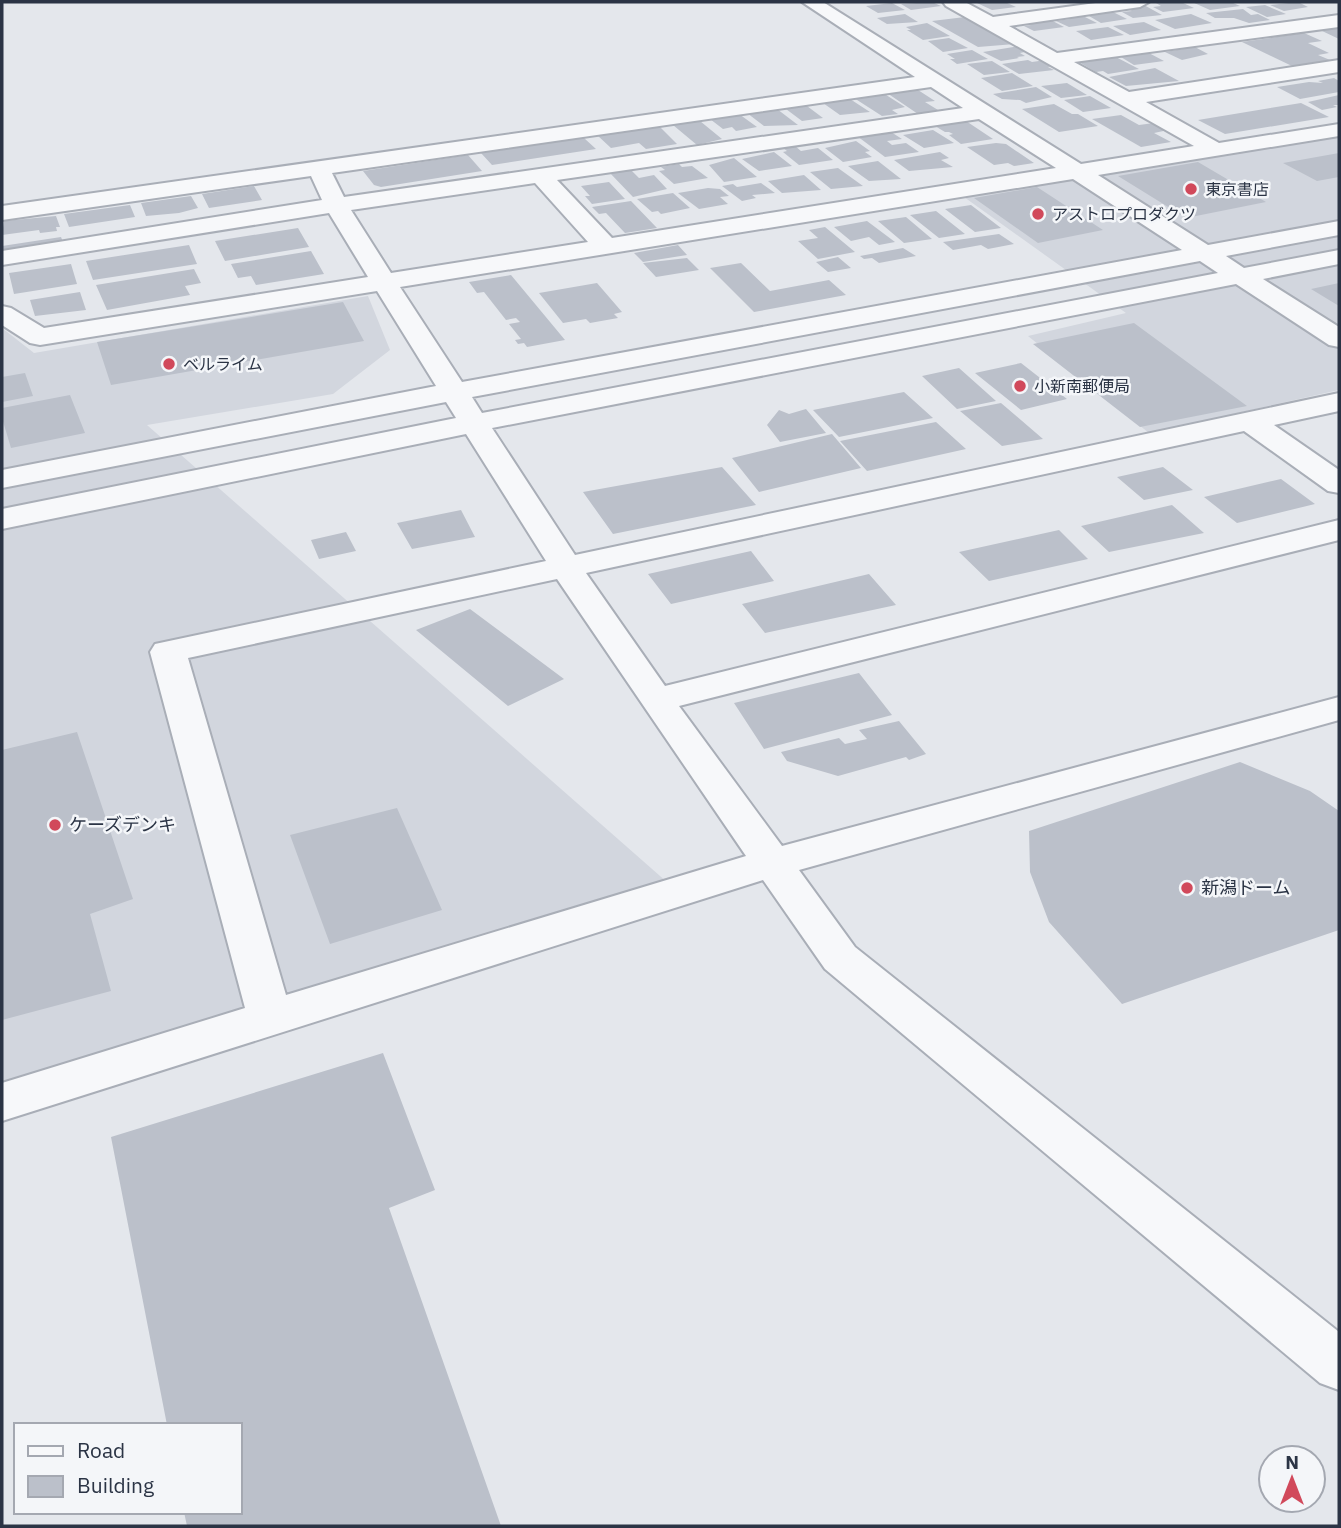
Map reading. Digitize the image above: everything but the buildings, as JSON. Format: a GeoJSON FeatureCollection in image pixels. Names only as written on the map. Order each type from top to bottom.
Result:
{"type":"FeatureCollection","features":[{"type":"Feature","properties":{"kind":"street"},"geometry":{"type":"LineString","coordinates":[[811,2],[1339,339]]}},
{"type":"Feature","properties":{"kind":"street"},"geometry":{"type":"LineString","coordinates":[[952,2],[1218,151]]}},
{"type":"Feature","properties":{"kind":"street"},"geometry":{"type":"LineString","coordinates":[[990,23],[1140,2]]}},
{"type":"Feature","properties":{"kind":"street"},"geometry":{"type":"LineString","coordinates":[[1056,59],[1339,20]]}},
{"type":"Feature","properties":{"kind":"street"},"geometry":{"type":"LineString","coordinates":[[1126,99],[1339,66]]}},
{"type":"Feature","properties":{"kind":"street"},"geometry":{"type":"LineString","coordinates":[[2,213],[933,81]]}},
{"type":"Feature","properties":{"kind":"street"},"geometry":{"type":"LineString","coordinates":[[2,258],[336,205],[982,112]]}},
{"type":"Feature","properties":{"kind":"street"},"geometry":{"type":"LineString","coordinates":[[2,314],[40,338],[1339,130]]}},
{"type":"Feature","properties":{"kind":"street"},"geometry":{"type":"LineString","coordinates":[[319,170],[336,205],[565,566],[656,700],[840,958],[1339,1366]]}},
{"type":"Feature","properties":{"kind":"street"},"geometry":{"type":"LineString","coordinates":[[541,176],[607,248]]}},
{"type":"Feature","properties":{"kind":"street"},"geometry":{"type":"LineString","coordinates":[[2,519],[463,407],[1205,253],[1339,228]]}},
{"type":"Feature","properties":{"kind":"street"},"geometry":{"type":"LineString","coordinates":[[2,479],[463,407],[1241,276],[1339,257]]}},
{"type":"Feature","properties":{"kind":"street"},"geometry":{"type":"LineString","coordinates":[[270,1017],[168,652],[1339,401]]}},
{"type":"Feature","properties":{"kind":"street"},"geometry":{"type":"LineString","coordinates":[[1251,422],[1339,484]]}},
{"type":"Feature","properties":{"kind":"street"},"geometry":{"type":"LineString","coordinates":[[656,700],[1339,530]]}},
{"type":"Feature","properties":{"kind":"street"},"geometry":{"type":"LineString","coordinates":[[2,1102],[772,863],[1339,708]]}},
{"type":"Feature","properties":{"kind":"shaded area"},"geometry":{"type":"Polygon","coordinates":[[[1339,135],[1339,390],[1149,433],[1028,336],[1126,313],[964,197],[1339,135]]]}},
{"type":"Feature","properties":{"kind":"shaded area"},"geometry":{"type":"Polygon","coordinates":[[[368,296],[390,350],[333,394],[147,425],[668,883],[2,1093],[2,328],[34,353],[368,296]]]}},
{"type":"Feature","properties":{"kind":"place","name":"東京書店"},"geometry":{"type":"Point","coordinates":[1191,189]}},
{"type":"Feature","properties":{"kind":"place","name":"アストロプロダクツ"},"geometry":{"type":"Point","coordinates":[1038,214]}},
{"type":"Feature","properties":{"kind":"place","name":"ベルライム"},"geometry":{"type":"Point","coordinates":[169,364]}},
{"type":"Feature","properties":{"kind":"place","name":"小新南郵便局"},"geometry":{"type":"Point","coordinates":[1020,386]}},
{"type":"Feature","properties":{"kind":"place","name":"ケーズデンキ"},"geometry":{"type":"Point","coordinates":[55,825]}},
{"type":"Feature","properties":{"kind":"place","name":"新潟ドーム"},"geometry":{"type":"Point","coordinates":[1187,888]}}]}
